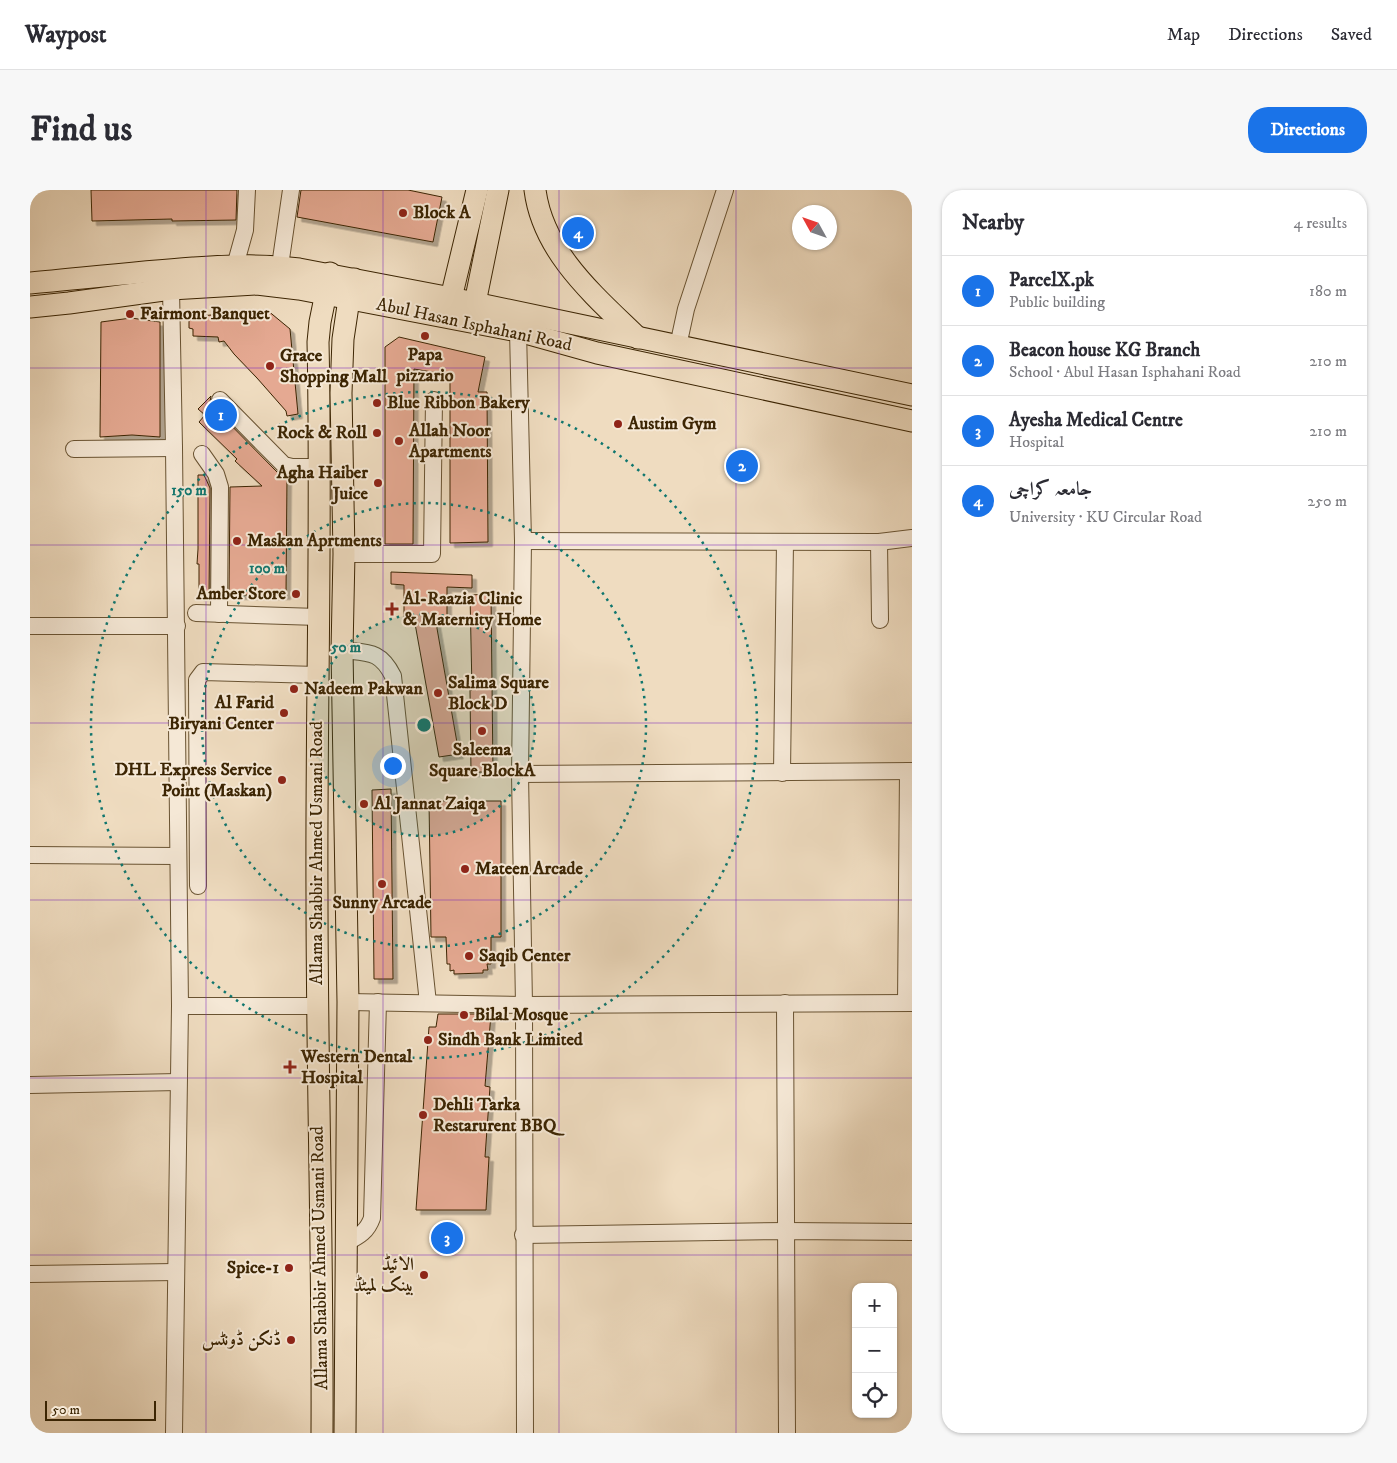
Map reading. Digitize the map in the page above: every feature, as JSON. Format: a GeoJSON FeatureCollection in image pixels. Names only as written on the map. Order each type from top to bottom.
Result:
{"type":"FeatureCollection","features":[{"type":"Feature","properties":{"kind":"main road"},"geometry":{"type":"LineString","coordinates":[[452,298],[477,190]]}},
{"type":"Feature","properties":{"kind":"main road"},"geometry":{"type":"LineString","coordinates":[[474,303],[498,190]]}},
{"type":"Feature","properties":{"kind":"main road"},"geometry":{"type":"LineString","coordinates":[[535,190],[537,206],[549,237],[574,273],[638,338]]}},
{"type":"Feature","properties":{"kind":"main road","name":"Abul Hasan Isphahani Road"},"geometry":{"type":"LineString","coordinates":[[30,283],[151,271],[235,266],[280,266],[330,274],[352,289],[597,353],[912,421]]}},
{"type":"Feature","properties":{"kind":"main road","name":"Allama Shabbir Ahmed Usmani Road"},"geometry":{"type":"LineString","coordinates":[[322,1433],[317,1006],[317,675],[321,466],[318,342],[330,274]]}},
{"type":"Feature","properties":{"kind":"main road","name":"Abul Hasan Isphahani Road"},"geometry":{"type":"LineString","coordinates":[[30,307],[171,289],[257,284],[325,294],[352,289],[452,298],[912,395]]}},
{"type":"Feature","properties":{"kind":"main road","name":"Allama Shabbir Ahmed Usmani Road"},"geometry":{"type":"LineString","coordinates":[[345,1433],[348,1002],[342,650],[344,554],[341,393],[343,339],[352,289]]}},
{"type":"Feature","properties":{"kind":"street"},"geometry":{"type":"LineString","coordinates":[[235,266],[245,230],[247,190]]}},
{"type":"Feature","properties":{"kind":"street"},"geometry":{"type":"LineString","coordinates":[[280,266],[291,190]]}},
{"type":"Feature","properties":{"kind":"street"},"geometry":{"type":"LineString","coordinates":[[678,346],[686,309],[725,190]]}},
{"type":"Feature","properties":{"kind":"street"},"geometry":{"type":"LineString","coordinates":[[171,289],[177,626],[177,856],[180,1006],[174,1433]]}},
{"type":"Feature","properties":{"kind":"street"},"geometry":{"type":"LineString","coordinates":[[518,331],[523,541],[520,774],[524,1005],[523,1235],[525,1433]]}},
{"type":"Feature","properties":{"kind":"street"},"geometry":{"type":"LineString","coordinates":[[220,400],[284,465],[292,467],[321,466]]}},
{"type":"Feature","properties":{"kind":"street"},"geometry":{"type":"LineString","coordinates":[[344,554],[432,554],[434,400]]}},
{"type":"Feature","properties":{"kind":"street"},"geometry":{"type":"LineString","coordinates":[[74,449],[174,448]]}},
{"type":"Feature","properties":{"kind":"street"},"geometry":{"type":"LineString","coordinates":[[202,454],[216,474],[220,488],[220,614]]}},
{"type":"Feature","properties":{"kind":"street"},"geometry":{"type":"LineString","coordinates":[[523,541],[879,542],[912,538]]}},
{"type":"Feature","properties":{"kind":"street"},"geometry":{"type":"LineString","coordinates":[[782,773],[785,542]]}},
{"type":"Feature","properties":{"kind":"street"},"geometry":{"type":"LineString","coordinates":[[879,542],[880,620]]}},
{"type":"Feature","properties":{"kind":"street"},"geometry":{"type":"LineString","coordinates":[[196,614],[318,617]]}},
{"type":"Feature","properties":{"kind":"street"},"geometry":{"type":"LineString","coordinates":[[30,626],[177,626]]}},
{"type":"Feature","properties":{"kind":"street"},"geometry":{"type":"LineString","coordinates":[[342,650],[374,654],[387,663],[393,676],[428,1003]]}},
{"type":"Feature","properties":{"kind":"street"},"geometry":{"type":"LineString","coordinates":[[198,886],[197,680],[203,672],[317,675]]}},
{"type":"Feature","properties":{"kind":"street"},"geometry":{"type":"LineString","coordinates":[[348,1002],[524,1005],[909,1003],[910,771],[520,774]]}},
{"type":"Feature","properties":{"kind":"street"},"geometry":{"type":"LineString","coordinates":[[30,855],[177,856]]}},
{"type":"Feature","properties":{"kind":"street"},"geometry":{"type":"LineString","coordinates":[[346,1243],[363,1234],[372,1218],[378,1002]]}},
{"type":"Feature","properties":{"kind":"street"},"geometry":{"type":"LineString","coordinates":[[785,1003],[788,1433]]}},
{"type":"Feature","properties":{"kind":"street"},"geometry":{"type":"LineString","coordinates":[[180,1006],[317,1006]]}},
{"type":"Feature","properties":{"kind":"street"},"geometry":{"type":"LineString","coordinates":[[30,1085],[178,1082]]}},
{"type":"Feature","properties":{"kind":"street"},"geometry":{"type":"LineString","coordinates":[[523,1235],[786,1231],[912,1232]]}},
{"type":"Feature","properties":{"kind":"street"},"geometry":{"type":"LineString","coordinates":[[30,1274],[176,1272]]}},
{"type":"Feature","properties":{"kind":"building"},"geometry":{"type":"Polygon","coordinates":[[[91,190],[237,190],[236,220],[92,221],[91,190]]]}},
{"type":"Feature","properties":{"kind":"building"},"geometry":{"type":"Polygon","coordinates":[[[301,190],[408,190],[442,197],[433,242],[297,217],[301,190]]]}},
{"type":"Feature","properties":{"kind":"building","name":"Grace Shopping Mall"},"geometry":{"type":"Polygon","coordinates":[[[267,310],[290,329],[298,414],[287,416],[286,411],[224,341],[219,342],[218,337],[193,336],[193,329],[189,328],[189,317],[267,310]]]}},
{"type":"Feature","properties":{"kind":"building"},"geometry":{"type":"Polygon","coordinates":[[[131,318],[160,322],[160,437],[132,435],[100,437],[101,322],[131,318]]]}},
{"type":"Feature","properties":{"kind":"building"},"geometry":{"type":"Polygon","coordinates":[[[399,337],[485,357],[478,392],[487,392],[488,542],[450,543],[450,375],[414,369],[413,544],[385,544],[385,347],[399,337]]]}},
{"type":"Feature","properties":{"kind":"building"},"geometry":{"type":"Polygon","coordinates":[[[211,396],[210,402],[213,407],[277,472],[287,476],[286,595],[229,595],[230,487],[262,486],[235,461],[237,459],[199,422],[205,415],[198,409],[211,396]]]}},
{"type":"Feature","properties":{"kind":"building"},"geometry":{"type":"Polygon","coordinates":[[[198,475],[204,475],[210,488],[209,596],[199,596],[199,564],[197,564],[198,475]]]}},
{"type":"Feature","properties":{"kind":"building"},"geometry":{"type":"Polygon","coordinates":[[[391,572],[472,575],[472,588],[447,587],[447,617],[435,617],[459,754],[439,757],[414,618],[404,618],[404,585],[391,584],[391,572]]]}},
{"type":"Feature","properties":{"kind":"building"},"geometry":{"type":"Polygon","coordinates":[[[491,594],[493,772],[471,772],[470,595],[491,594]]]}},
{"type":"Feature","properties":{"kind":"building","name":"Sunny Arcade"},"geometry":{"type":"Polygon","coordinates":[[[391,789],[393,979],[374,979],[372,790],[391,789]]]}},
{"type":"Feature","properties":{"kind":"building","name":"Mateen Arcade"},"geometry":{"type":"Polygon","coordinates":[[[429,801],[501,801],[501,937],[491,937],[491,964],[487,964],[488,970],[483,970],[483,973],[454,974],[454,970],[450,971],[450,964],[447,964],[446,937],[431,937],[429,801]]]}},
{"type":"Feature","properties":{"kind":"building"},"geometry":{"type":"Polygon","coordinates":[[[438,1014],[491,1014],[485,1086],[490,1087],[485,1157],[489,1157],[486,1210],[416,1210],[429,1027],[436,1027],[438,1014]]]}},
{"type":"Feature","properties":{"kind":"place","name":"Block A"},"geometry":{"type":"Point","coordinates":[403,213]}},
{"type":"Feature","properties":{"kind":"place","name":"جامعہ کراچی"},"geometry":{"type":"Point","coordinates":[578,233]}},
{"type":"Feature","properties":{"kind":"place","name":"Fairmont Banquet"},"geometry":{"type":"Point","coordinates":[130,314]}},
{"type":"Feature","properties":{"kind":"place","name":"Papa pizzario"},"geometry":{"type":"Point","coordinates":[425,336]}},
{"type":"Feature","properties":{"kind":"place","name":"Grace Shopping Mall"},"geometry":{"type":"Point","coordinates":[270,366]}},
{"type":"Feature","properties":{"kind":"place","name":"Blue Ribbon Bakery"},"geometry":{"type":"Point","coordinates":[377,403]}},
{"type":"Feature","properties":{"kind":"place","name":"ParcelX.pk"},"geometry":{"type":"Point","coordinates":[221,415]}},
{"type":"Feature","properties":{"kind":"place","name":"Austim Gym"},"geometry":{"type":"Point","coordinates":[618,424]}},
{"type":"Feature","properties":{"kind":"place","name":"Rock & Roll"},"geometry":{"type":"Point","coordinates":[377,433]}},
{"type":"Feature","properties":{"kind":"place","name":"Allah Noor Apartments"},"geometry":{"type":"Point","coordinates":[399,441]}},
{"type":"Feature","properties":{"kind":"place","name":"Beacon house KG Branch"},"geometry":{"type":"Point","coordinates":[742,466]}},
{"type":"Feature","properties":{"kind":"place","name":"Agha Haiber Juice"},"geometry":{"type":"Point","coordinates":[378,483]}},
{"type":"Feature","properties":{"kind":"place","name":"Maskan Aprtments"},"geometry":{"type":"Point","coordinates":[237,541]}},
{"type":"Feature","properties":{"kind":"place","name":"Amber Store"},"geometry":{"type":"Point","coordinates":[296,594]}},
{"type":"Feature","properties":{"kind":"place","name":"Al-Raazia Clinic & Maternity Home"},"geometry":{"type":"Point","coordinates":[392,609]}},
{"type":"Feature","properties":{"kind":"place","name":"Nadeem Pakwan"},"geometry":{"type":"Point","coordinates":[294,689]}},
{"type":"Feature","properties":{"kind":"place","name":"Salima Square Block D"},"geometry":{"type":"Point","coordinates":[438,693]}},
{"type":"Feature","properties":{"kind":"place","name":"Al Farid Biryani Center"},"geometry":{"type":"Point","coordinates":[284,713]}},
{"type":"Feature","properties":{"kind":"place","name":"Saleema Square BlockA"},"geometry":{"type":"Point","coordinates":[482,731]}},
{"type":"Feature","properties":{"kind":"place","name":"DHL Express Service Point (Maskan)"},"geometry":{"type":"Point","coordinates":[282,780]}},
{"type":"Feature","properties":{"kind":"place","name":"Al Jannat Zaiqa"},"geometry":{"type":"Point","coordinates":[364,804]}},
{"type":"Feature","properties":{"kind":"place","name":"Mateen Arcade"},"geometry":{"type":"Point","coordinates":[465,869]}},
{"type":"Feature","properties":{"kind":"place","name":"Sunny Arcade"},"geometry":{"type":"Point","coordinates":[382,884]}},
{"type":"Feature","properties":{"kind":"place","name":"Saqib Center"},"geometry":{"type":"Point","coordinates":[469,956]}},
{"type":"Feature","properties":{"kind":"place","name":"Bilal Mosque"},"geometry":{"type":"Point","coordinates":[464,1015]}},
{"type":"Feature","properties":{"kind":"place","name":"Sindh Bank Limited"},"geometry":{"type":"Point","coordinates":[428,1040]}},
{"type":"Feature","properties":{"kind":"place","name":"Western Dental Hospital"},"geometry":{"type":"Point","coordinates":[290,1067]}},
{"type":"Feature","properties":{"kind":"place","name":"Dehli Tarka Restarurent BBQ"},"geometry":{"type":"Point","coordinates":[423,1115]}},
{"type":"Feature","properties":{"kind":"place","name":"Ayesha Medical Centre"},"geometry":{"type":"Point","coordinates":[447,1238]}},
{"type":"Feature","properties":{"kind":"place","name":"Spice-1"},"geometry":{"type":"Point","coordinates":[289,1268]}},
{"type":"Feature","properties":{"kind":"place","name":"الائیڈ بینک لمیٹڈ"},"geometry":{"type":"Point","coordinates":[424,1275]}},
{"type":"Feature","properties":{"kind":"place","name":"ڈنکن ڈونٹس"},"geometry":{"type":"Point","coordinates":[291,1340]}}]}
